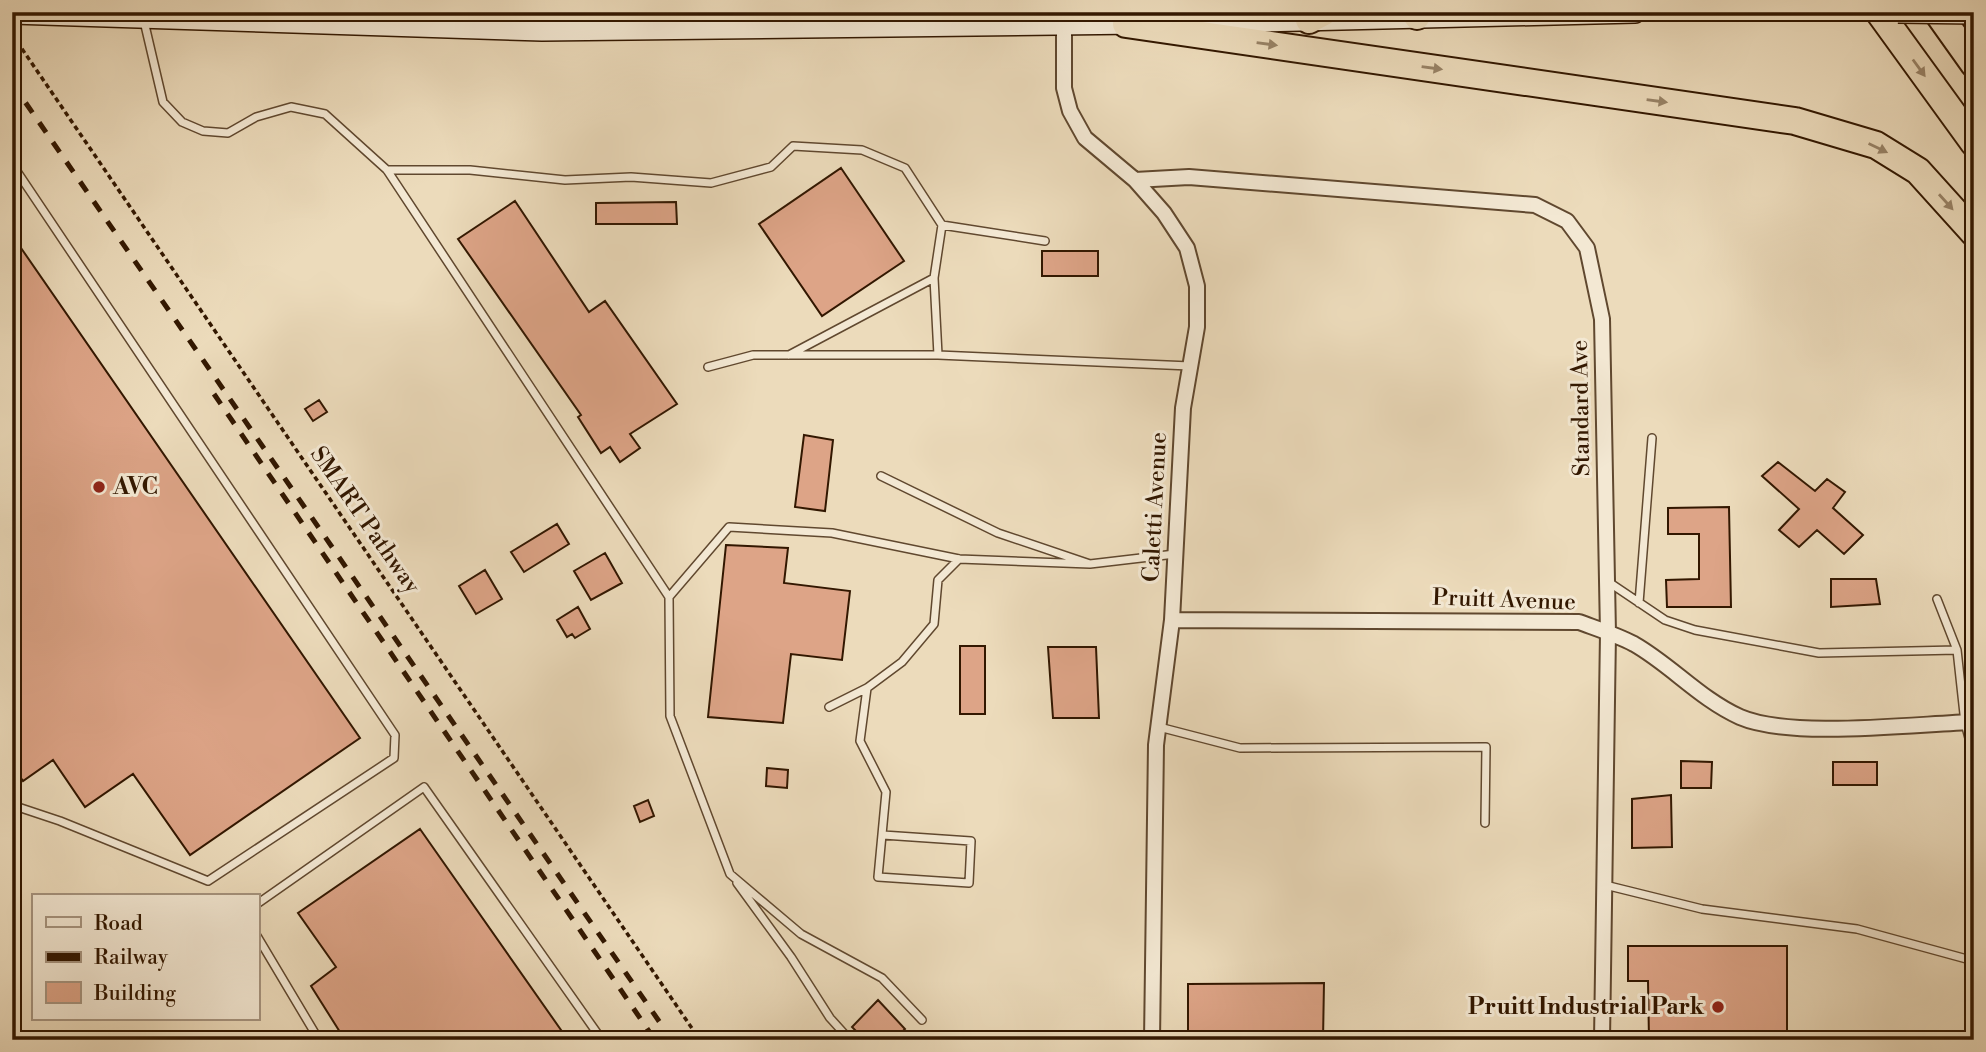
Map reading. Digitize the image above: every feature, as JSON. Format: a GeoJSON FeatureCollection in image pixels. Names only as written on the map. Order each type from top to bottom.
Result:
{"type":"FeatureCollection","features":[{"type":"Feature","properties":{"kind":"highway"},"geometry":{"type":"LineString","coordinates":[[1879,12],[1974,143]]}},
{"type":"Feature","properties":{"kind":"highway"},"geometry":{"type":"LineString","coordinates":[[1937,12],[1972,61]]}},
{"type":"Feature","properties":{"kind":"highway"},"geometry":{"type":"LineString","coordinates":[[1126,24],[1795,121],[1877,145],[1917,171],[1974,233]]}},
{"type":"Feature","properties":{"kind":"main road"},"geometry":{"type":"LineString","coordinates":[[16,14],[542,21],[1126,24],[1266,16],[1635,12]]}},
{"type":"Feature","properties":{"kind":"main road"},"geometry":{"type":"LineString","coordinates":[[1898,12],[1974,13]]}},
{"type":"Feature","properties":{"kind":"street","name":"Caletti Avenue"},"geometry":{"type":"LineString","coordinates":[[1064,24],[1064,88],[1070,111],[1085,138],[1135,180],[1164,213],[1187,248],[1197,286],[1197,327],[1183,408],[1172,620],[1158,727],[1152,1040]]}},
{"type":"Feature","properties":{"kind":"street","name":"Standard Ave"},"geometry":{"type":"LineString","coordinates":[[1135,180],[1189,177],[1535,205],[1567,221],[1587,248],[1602,319],[1608,633],[1602,1040]]}},
{"type":"Feature","properties":{"kind":"street","name":"Pruitt Avenue"},"geometry":{"type":"LineString","coordinates":[[1172,620],[1579,622],[1635,645],[1713,703],[1742,718],[1769,726],[1807,728],[1970,722]]}},
{"type":"Feature","properties":{"kind":"lane"},"geometry":{"type":"LineString","coordinates":[[143,17],[163,102],[182,122],[203,131],[228,132],[256,117],[291,107],[326,114],[387,170],[669,597],[670,716],[730,874],[791,957],[830,1018],[850,1040]]}},
{"type":"Feature","properties":{"kind":"lane"},"geometry":{"type":"LineString","coordinates":[[387,170],[470,170],[565,180],[631,177],[711,183],[772,167],[793,146],[862,150],[905,168],[942,225],[934,278],[939,355]]}},
{"type":"Feature","properties":{"kind":"lane"},"geometry":{"type":"LineString","coordinates":[[12,164],[396,735],[394,758],[208,881],[60,821],[12,805]]}},
{"type":"Feature","properties":{"kind":"lane"},"geometry":{"type":"LineString","coordinates":[[942,225],[1045,241]]}},
{"type":"Feature","properties":{"kind":"lane"},"geometry":{"type":"LineString","coordinates":[[789,356],[934,278]]}},
{"type":"Feature","properties":{"kind":"lane"},"geometry":{"type":"LineString","coordinates":[[708,367],[752,355],[939,355],[1190,366]]}},
{"type":"Feature","properties":{"kind":"lane"},"geometry":{"type":"LineString","coordinates":[[1639,603],[1652,438]]}},
{"type":"Feature","properties":{"kind":"lane"},"geometry":{"type":"LineString","coordinates":[[881,476],[998,533],[1090,564]]}},
{"type":"Feature","properties":{"kind":"lane"},"geometry":{"type":"LineString","coordinates":[[669,597],[729,527],[832,533],[959,559],[1090,564],[1175,554]]}},
{"type":"Feature","properties":{"kind":"lane"},"geometry":{"type":"LineString","coordinates":[[829,707],[867,688],[902,662],[934,624],[939,580],[959,559]]}},
{"type":"Feature","properties":{"kind":"lane"},"geometry":{"type":"LineString","coordinates":[[1607,581],[1665,621],[1695,630],[1819,653],[1957,650]]}},
{"type":"Feature","properties":{"kind":"lane"},"geometry":{"type":"LineString","coordinates":[[1937,599],[1957,650],[1974,757]]}},
{"type":"Feature","properties":{"kind":"lane"},"geometry":{"type":"LineString","coordinates":[[867,688],[860,741],[886,792],[878,877],[969,883],[971,841],[883,835]]}},
{"type":"Feature","properties":{"kind":"lane"},"geometry":{"type":"LineString","coordinates":[[1158,727],[1240,748],[1486,747],[1485,823]]}},
{"type":"Feature","properties":{"kind":"lane"},"geometry":{"type":"LineString","coordinates":[[259,903],[424,787],[602,1040]]}},
{"type":"Feature","properties":{"kind":"lane"},"geometry":{"type":"LineString","coordinates":[[730,874],[801,934],[882,978],[922,1020]]}},
{"type":"Feature","properties":{"kind":"lane"},"geometry":{"type":"LineString","coordinates":[[1605,885],[1702,909],[1857,929],[1974,961]]}},
{"type":"Feature","properties":{"kind":"lane"},"geometry":{"type":"LineString","coordinates":[[259,939],[319,1040]]}},
{"type":"Feature","properties":{"kind":"path","name":"SMART Pathway"},"geometry":{"type":"LineString","coordinates":[[16,14],[18,43],[700,1040]]}},
{"type":"Feature","properties":{"kind":"building"},"geometry":{"type":"Polygon","coordinates":[[[841,168],[904,261],[822,316],[759,224],[841,168]]]}},
{"type":"Feature","properties":{"kind":"building"},"geometry":{"type":"Polygon","coordinates":[[[515,201],[589,312],[605,301],[677,404],[630,434],[640,448],[620,462],[610,447],[601,453],[578,417],[581,415],[458,239],[515,201]]]}},
{"type":"Feature","properties":{"kind":"building"},"geometry":{"type":"Polygon","coordinates":[[[676,202],[677,224],[596,224],[596,203],[676,202]]]}},
{"type":"Feature","properties":{"kind":"building","name":"AVC"},"geometry":{"type":"Polygon","coordinates":[[[12,235],[360,738],[190,855],[133,774],[85,807],[53,760],[23,781],[12,765],[12,235]]]}},
{"type":"Feature","properties":{"kind":"building"},"geometry":{"type":"Polygon","coordinates":[[[1042,251],[1098,251],[1098,276],[1042,276],[1042,251]]]}},
{"type":"Feature","properties":{"kind":"building"},"geometry":{"type":"Polygon","coordinates":[[[319,400],[327,412],[313,421],[305,409],[319,400]]]}},
{"type":"Feature","properties":{"kind":"building"},"geometry":{"type":"Polygon","coordinates":[[[804,435],[833,440],[825,511],[795,507],[804,435]]]}},
{"type":"Feature","properties":{"kind":"building"},"geometry":{"type":"Polygon","coordinates":[[[1778,462],[1815,491],[1827,479],[1845,492],[1833,508],[1863,535],[1844,554],[1817,530],[1799,547],[1779,530],[1799,509],[1762,476],[1778,462]]]}},
{"type":"Feature","properties":{"kind":"building"},"geometry":{"type":"Polygon","coordinates":[[[1729,507],[1731,607],[1667,607],[1666,580],[1699,579],[1699,534],[1668,534],[1668,508],[1729,507]]]}},
{"type":"Feature","properties":{"kind":"building"},"geometry":{"type":"Polygon","coordinates":[[[557,524],[569,544],[524,572],[511,552],[557,524]]]}},
{"type":"Feature","properties":{"kind":"building"},"geometry":{"type":"Polygon","coordinates":[[[726,545],[788,548],[784,583],[850,591],[842,660],[791,654],[783,723],[708,717],[726,545]]]}},
{"type":"Feature","properties":{"kind":"building"},"geometry":{"type":"Polygon","coordinates":[[[605,553],[622,583],[591,600],[574,571],[605,553]]]}},
{"type":"Feature","properties":{"kind":"building"},"geometry":{"type":"Polygon","coordinates":[[[485,570],[502,599],[476,614],[459,586],[485,570]]]}},
{"type":"Feature","properties":{"kind":"building"},"geometry":{"type":"Polygon","coordinates":[[[1831,579],[1876,579],[1880,604],[1831,607],[1831,579]]]}},
{"type":"Feature","properties":{"kind":"building"},"geometry":{"type":"Polygon","coordinates":[[[578,607],[590,629],[575,638],[572,634],[567,637],[557,620],[578,607]]]}},
{"type":"Feature","properties":{"kind":"building"},"geometry":{"type":"Polygon","coordinates":[[[960,646],[985,646],[985,714],[960,714],[960,646]]]}},
{"type":"Feature","properties":{"kind":"building"},"geometry":{"type":"Polygon","coordinates":[[[1048,647],[1096,647],[1099,718],[1053,718],[1048,647]]]}},
{"type":"Feature","properties":{"kind":"building"},"geometry":{"type":"Polygon","coordinates":[[[1681,761],[1712,762],[1711,788],[1681,788],[1681,761]]]}},
{"type":"Feature","properties":{"kind":"building"},"geometry":{"type":"Polygon","coordinates":[[[1833,762],[1877,762],[1877,785],[1833,785],[1833,762]]]}},
{"type":"Feature","properties":{"kind":"building"},"geometry":{"type":"Polygon","coordinates":[[[767,768],[788,770],[787,788],[766,786],[767,768]]]}},
{"type":"Feature","properties":{"kind":"building"},"geometry":{"type":"Polygon","coordinates":[[[1671,795],[1672,847],[1632,848],[1632,799],[1671,795]]]}},
{"type":"Feature","properties":{"kind":"building"},"geometry":{"type":"Polygon","coordinates":[[[648,800],[654,816],[640,822],[634,806],[648,800]]]}},
{"type":"Feature","properties":{"kind":"building"},"geometry":{"type":"Polygon","coordinates":[[[420,829],[568,1040],[345,1040],[311,986],[336,967],[298,913],[420,829]]]}},
{"type":"Feature","properties":{"kind":"building","name":"Pruitt Industrial Park"},"geometry":{"type":"Polygon","coordinates":[[[1628,946],[1787,946],[1787,1040],[1649,1040],[1648,981],[1628,981],[1628,946]]]}},
{"type":"Feature","properties":{"kind":"building"},"geometry":{"type":"Polygon","coordinates":[[[1324,983],[1323,1040],[1188,1040],[1188,984],[1324,983]]]}},
{"type":"Feature","properties":{"kind":"building"},"geometry":{"type":"Polygon","coordinates":[[[878,1000],[905,1029],[894,1040],[865,1040],[852,1027],[878,1000]]]}},
{"type":"Feature","properties":{"kind":"railway"},"geometry":{"type":"LineString","coordinates":[[12,83],[672,1040]]}},
{"type":"Feature","properties":{"kind":"railway"},"geometry":{"type":"LineString","coordinates":[[214,394],[655,1040]]}},
{"type":"Feature","properties":{"kind":"place","name":"AVC"},"geometry":{"type":"Point","coordinates":[99,487]}},
{"type":"Feature","properties":{"kind":"place","name":"Pruitt Industrial Park"},"geometry":{"type":"Point","coordinates":[1718,1007]}}]}
